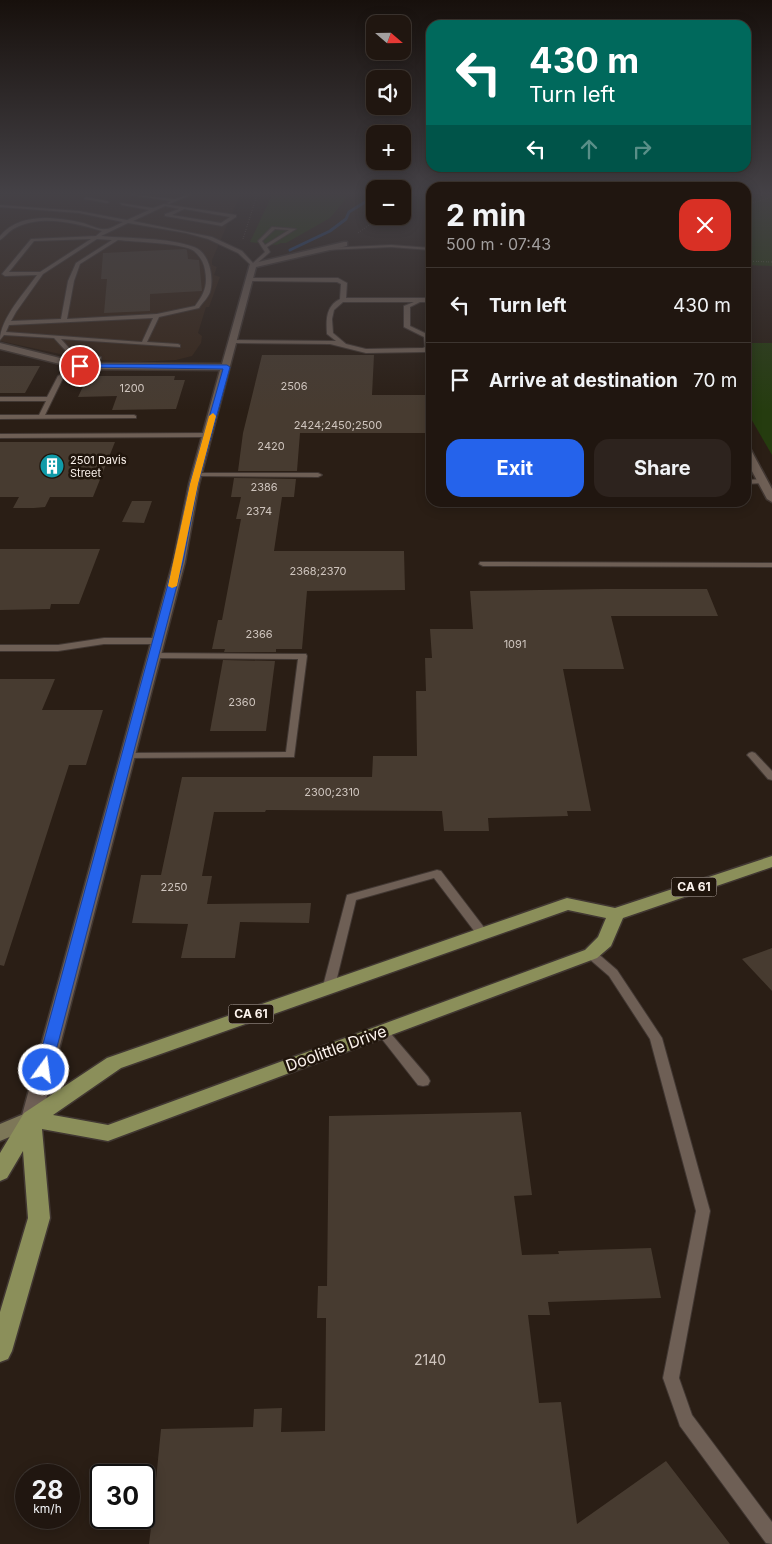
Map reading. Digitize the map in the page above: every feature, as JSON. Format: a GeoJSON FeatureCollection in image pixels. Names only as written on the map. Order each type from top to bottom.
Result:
{"type":"FeatureCollection","features":[{"type":"Feature","properties":{"kind":"main road","name":"CA 61"},"geometry":{"type":"LineString","coordinates":[[0,1172],[31,1119],[114,1063],[567,904],[616,914],[772,861]]}},
{"type":"Feature","properties":{"kind":"main road","name":"Doolittle Drive"},"geometry":{"type":"LineString","coordinates":[[31,1119],[108,1133],[591,954],[606,941],[616,914]]}},
{"type":"Feature","properties":{"kind":"main road"},"geometry":{"type":"LineString","coordinates":[[0,1134],[31,1119],[39,1218],[0,1351]]}},
{"type":"Feature","properties":{"kind":"street"},"geometry":{"type":"LineString","coordinates":[[31,1119],[179,562],[197,475],[253,267]]}},
{"type":"Feature","properties":{"kind":"street"},"geometry":{"type":"LineString","coordinates":[[0,346],[80,366],[227,367]]}},
{"type":"Feature","properties":{"kind":"street"},"geometry":{"type":"LineString","coordinates":[[751,459],[772,499]]}},
{"type":"Feature","properties":{"kind":"lane"},"geometry":{"type":"LineString","coordinates":[[11,267],[5,274],[41,273]]}},
{"type":"Feature","properties":{"kind":"lane"},"geometry":{"type":"LineString","coordinates":[[50,267],[41,273],[9,320],[2,336],[55,336],[178,346]]}},
{"type":"Feature","properties":{"kind":"lane"},"geometry":{"type":"LineString","coordinates":[[64,319],[77,267]]}},
{"type":"Feature","properties":{"kind":"lane"},"geometry":{"type":"LineString","coordinates":[[0,317],[9,320],[157,316],[197,307],[207,293],[209,277],[207,267]]}},
{"type":"Feature","properties":{"kind":"lane"},"geometry":{"type":"LineString","coordinates":[[249,280],[338,280],[344,282],[343,300]]}},
{"type":"Feature","properties":{"kind":"lane"},"geometry":{"type":"LineString","coordinates":[[344,345],[330,334],[330,309],[335,303],[343,300],[418,302]]}},
{"type":"Feature","properties":{"kind":"lane"},"geometry":{"type":"LineString","coordinates":[[426,301],[406,306],[407,327],[426,336]]}},
{"type":"Feature","properties":{"kind":"lane"},"geometry":{"type":"LineString","coordinates":[[144,343],[157,316]]}},
{"type":"Feature","properties":{"kind":"lane"},"geometry":{"type":"LineString","coordinates":[[55,336],[67,349],[100,358]]}},
{"type":"Feature","properties":{"kind":"lane"},"geometry":{"type":"LineString","coordinates":[[234,342],[330,342],[366,351],[426,350]]}},
{"type":"Feature","properties":{"kind":"lane"},"geometry":{"type":"LineString","coordinates":[[41,417],[60,377],[80,366]]}},
{"type":"Feature","properties":{"kind":"lane"},"geometry":{"type":"LineString","coordinates":[[0,399],[50,399]]}},
{"type":"Feature","properties":{"kind":"lane"},"geometry":{"type":"LineString","coordinates":[[0,417],[134,417]]}},
{"type":"Feature","properties":{"kind":"lane"},"geometry":{"type":"LineString","coordinates":[[0,436],[208,435]]}},
{"type":"Feature","properties":{"kind":"lane"},"geometry":{"type":"LineString","coordinates":[[197,475],[318,475]]}},
{"type":"Feature","properties":{"kind":"lane"},"geometry":{"type":"LineString","coordinates":[[751,482],[763,481]]}},
{"type":"Feature","properties":{"kind":"lane"},"geometry":{"type":"LineString","coordinates":[[483,564],[772,565]]}},
{"type":"Feature","properties":{"kind":"lane"},"geometry":{"type":"LineString","coordinates":[[0,648],[58,648],[104,641],[158,640]]}},
{"type":"Feature","properties":{"kind":"lane"},"geometry":{"type":"LineString","coordinates":[[126,756],[291,755],[303,656],[154,656]]}},
{"type":"Feature","properties":{"kind":"lane"},"geometry":{"type":"LineString","coordinates":[[752,755],[772,777]]}},
{"type":"Feature","properties":{"kind":"lane"},"geometry":{"type":"LineString","coordinates":[[329,986],[351,898],[437,874],[482,933]]}},
{"type":"Feature","properties":{"kind":"lane"},"geometry":{"type":"LineString","coordinates":[[591,954],[613,973],[656,1038],[703,1211],[671,1378],[686,1420],[772,1537]]}},
{"type":"Feature","properties":{"kind":"lane"},"geometry":{"type":"LineString","coordinates":[[382,1031],[423,1080]]}},
{"type":"Feature","properties":{"kind":"shaded area"},"geometry":{"type":"Polygon","coordinates":[[[0,267],[217,267],[214,275],[220,277],[209,307],[206,307],[198,333],[202,336],[201,343],[192,356],[176,360],[137,362],[83,359],[0,341],[0,267]]]}},
{"type":"Feature","properties":{"kind":"green space"},"geometry":{"type":"Polygon","coordinates":[[[751,343],[772,343],[772,455],[751,419],[751,343]]]}},
{"type":"Feature","properties":{"kind":"building"},"geometry":{"type":"Polygon","coordinates":[[[102,267],[200,267],[202,291],[150,294],[150,311],[104,313],[107,279],[101,279],[102,267]]]}},
{"type":"Feature","properties":{"kind":"building"},"geometry":{"type":"Polygon","coordinates":[[[262,355],[374,355],[372,395],[426,395],[426,433],[300,433],[297,471],[238,471],[243,433],[262,355]]]}},
{"type":"Feature","properties":{"kind":"building"},"geometry":{"type":"Polygon","coordinates":[[[0,366],[40,366],[25,393],[0,393],[0,366]]]}},
{"type":"Feature","properties":{"kind":"building"},"geometry":{"type":"Polygon","coordinates":[[[88,376],[175,376],[174,380],[185,380],[176,409],[112,410],[117,396],[78,397],[88,376]]]}},
{"type":"Feature","properties":{"kind":"building","name":"2501 Davis Street"},"geometry":{"type":"Polygon","coordinates":[[[0,442],[115,442],[93,497],[50,497],[45,507],[13,508],[19,497],[0,497],[0,442]]]}},
{"type":"Feature","properties":{"kind":"building"},"geometry":{"type":"Polygon","coordinates":[[[234,478],[296,479],[294,497],[282,497],[274,551],[404,551],[405,590],[307,591],[302,649],[276,649],[276,652],[224,652],[225,649],[212,649],[218,620],[222,620],[241,519],[236,519],[241,497],[231,497],[234,478]]]}},
{"type":"Feature","properties":{"kind":"building"},"geometry":{"type":"Polygon","coordinates":[[[132,501],[152,501],[144,523],[122,522],[132,501]]]}},
{"type":"Feature","properties":{"kind":"building"},"geometry":{"type":"Polygon","coordinates":[[[0,549],[100,549],[79,604],[51,604],[50,609],[0,610],[0,549]]]}},
{"type":"Feature","properties":{"kind":"building"},"geometry":{"type":"Polygon","coordinates":[[[707,589],[718,616],[611,616],[624,669],[563,669],[591,811],[567,811],[568,816],[488,818],[489,831],[444,831],[442,811],[266,810],[265,812],[214,812],[202,876],[212,876],[207,904],[311,903],[309,923],[240,922],[235,958],[181,958],[188,924],[132,923],[141,875],[161,875],[182,777],[372,777],[373,756],[417,756],[416,691],[426,691],[425,658],[432,658],[430,629],[473,629],[470,591],[707,589]]]}},
{"type":"Feature","properties":{"kind":"building"},"geometry":{"type":"Polygon","coordinates":[[[223,660],[275,661],[266,731],[210,731],[223,660]]]}},
{"type":"Feature","properties":{"kind":"building"},"geometry":{"type":"Polygon","coordinates":[[[0,679],[55,679],[42,710],[103,710],[86,765],[69,765],[4,966],[0,965],[0,679]]]}},
{"type":"Feature","properties":{"kind":"building"},"geometry":{"type":"Polygon","coordinates":[[[772,948],[772,991],[742,959],[772,948]]]}},
{"type":"Feature","properties":{"kind":"building"},"geometry":{"type":"Polygon","coordinates":[[[521,1112],[532,1195],[514,1196],[522,1255],[559,1254],[558,1251],[651,1248],[661,1298],[548,1302],[550,1315],[528,1315],[539,1403],[561,1402],[577,1524],[666,1461],[730,1544],[149,1544],[151,1529],[155,1529],[155,1480],[161,1429],[253,1427],[254,1409],[282,1408],[281,1432],[325,1431],[326,1318],[317,1318],[318,1286],[327,1286],[329,1116],[521,1112]]]}},
{"type":"Feature","properties":{"kind":"slow traffic"},"geometry":{"type":"LineString","coordinates":[[172,586],[179,562],[194,484],[213,416]]}},
{"type":"Feature","properties":{"kind":"place","name":"2501 Davis Street"},"geometry":{"type":"Point","coordinates":[52,466]}},
{"type":"Feature","properties":{"kind":"route"},"geometry":{"type":"LineString","coordinates":[[44,1070],[179,562],[194,484],[227,367],[80,366]]}}]}
